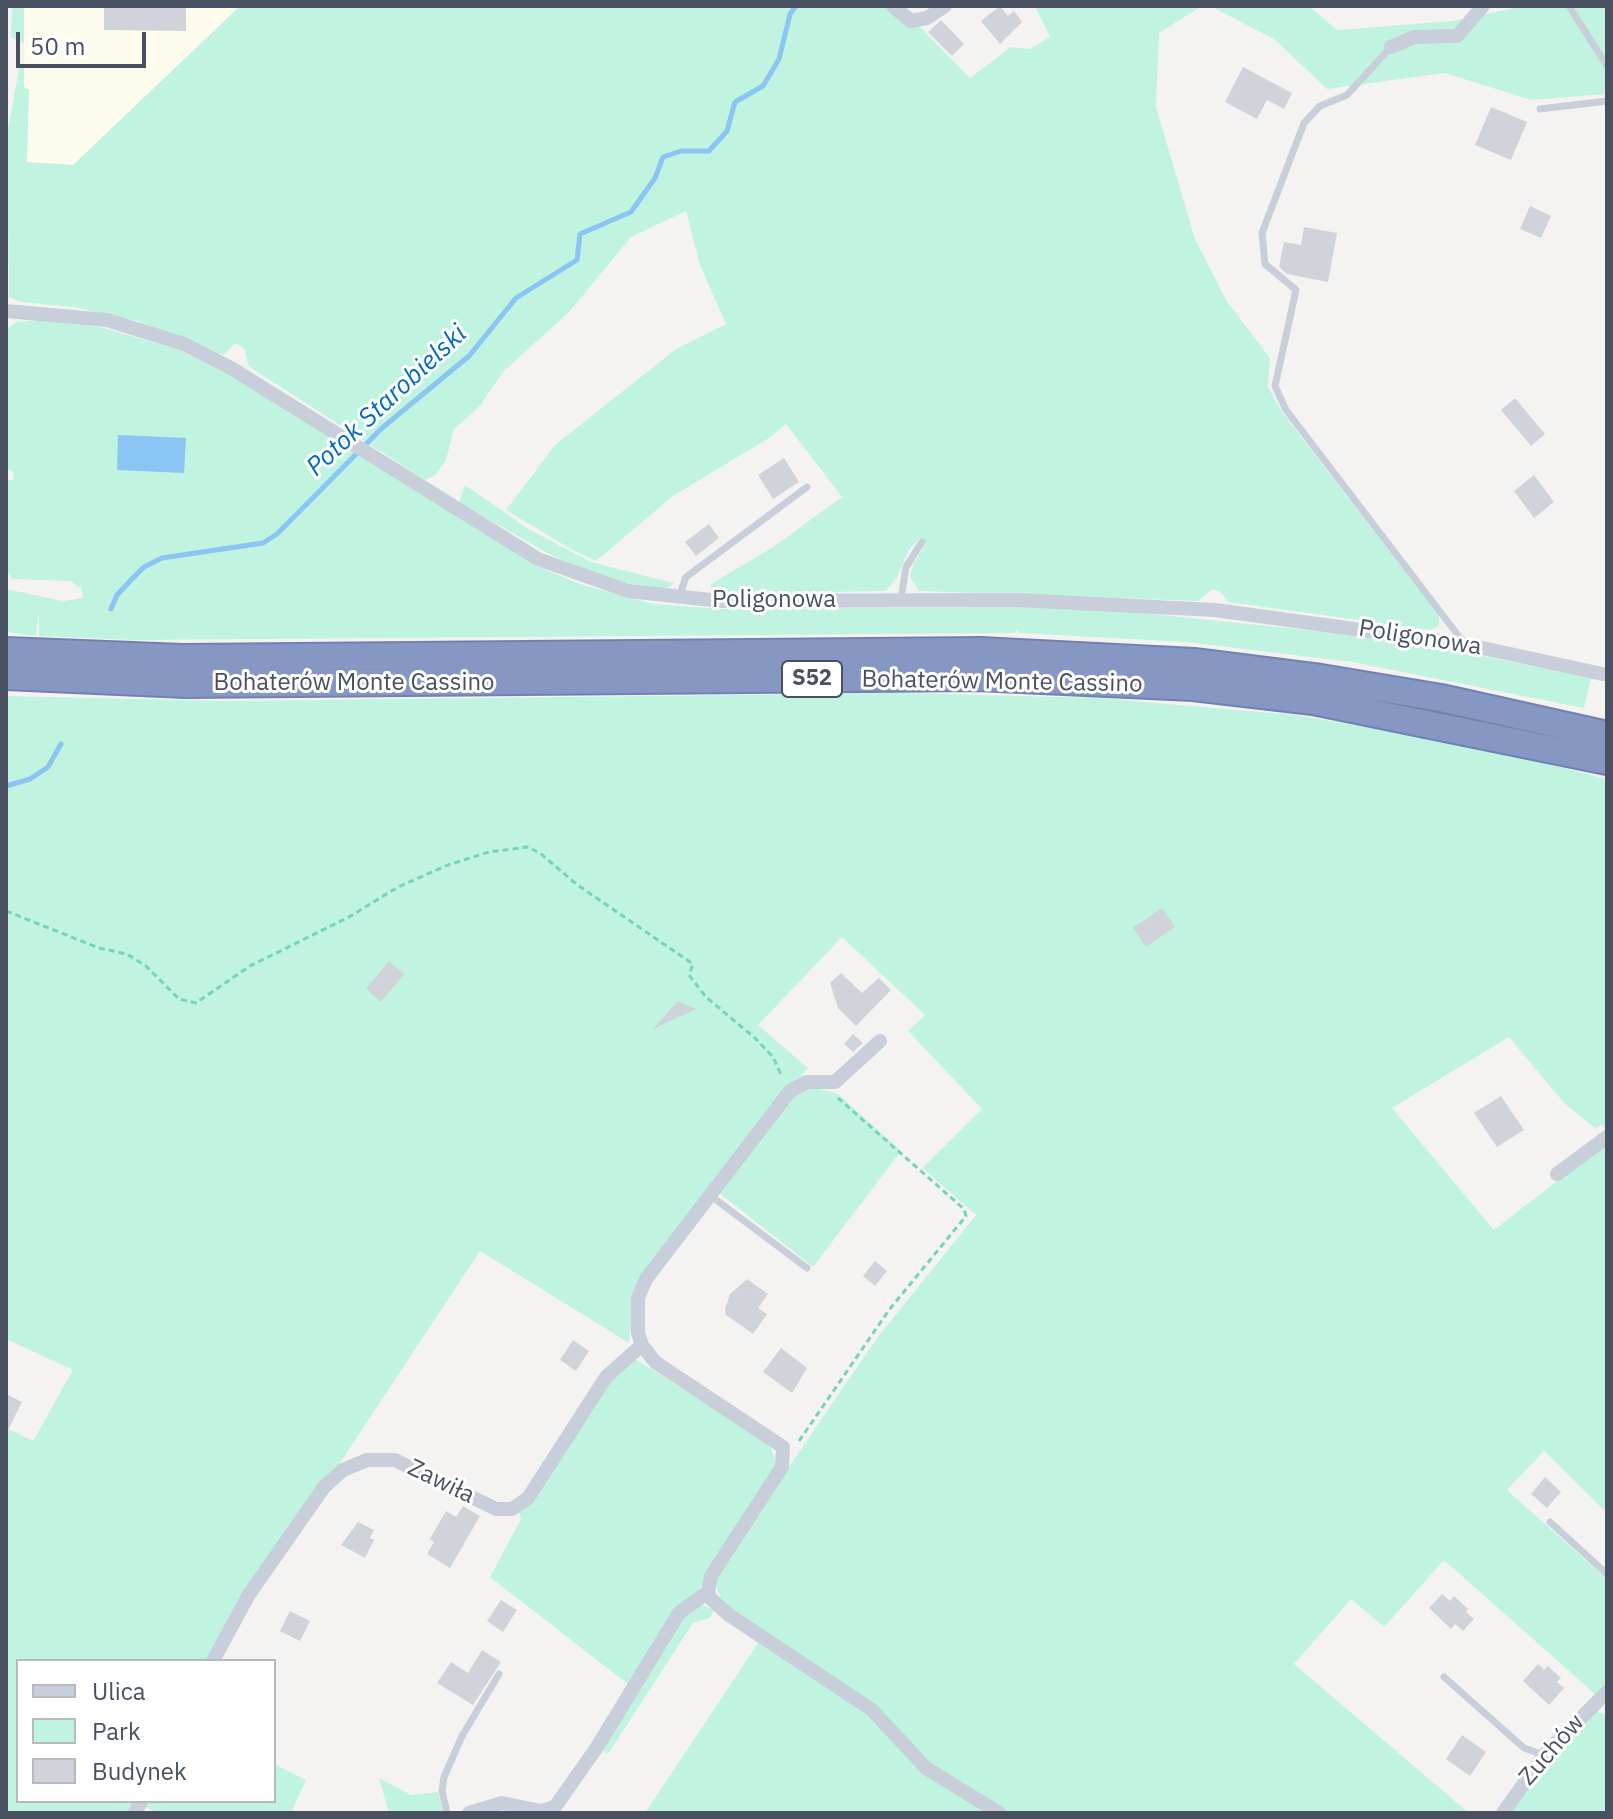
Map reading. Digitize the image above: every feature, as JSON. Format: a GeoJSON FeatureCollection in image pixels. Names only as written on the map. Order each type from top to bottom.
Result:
{"type":"FeatureCollection","features":[{"type":"Feature","properties":{"kind":"highway","name":"Bohaterów Monte Cassino"},"geometry":{"type":"LineString","coordinates":[[8,664],[170,658],[980,651],[1194,662],[1321,678],[1441,698],[1607,735]]}},
{"type":"Feature","properties":{"kind":"highway","name":"Bohaterów Monte Cassino"},"geometry":{"type":"LineString","coordinates":[[8,664],[185,684],[977,677],[1193,687],[1329,704],[1607,761]]}},
{"type":"Feature","properties":{"kind":"street"},"geometry":{"type":"LineString","coordinates":[[893,6],[911,21],[927,18],[945,6]]}},
{"type":"Feature","properties":{"kind":"street"},"geometry":{"type":"LineString","coordinates":[[1391,47],[1414,37],[1457,36],[1483,6]]}},
{"type":"Feature","properties":{"kind":"street","name":"Poligonowa"},"geometry":{"type":"LineString","coordinates":[[6,311],[107,320],[161,335],[231,368],[538,559],[628,591],[678,599],[1031,600],[1215,610],[1464,644],[1607,675]]}},
{"type":"Feature","properties":{"kind":"street"},"geometry":{"type":"LineString","coordinates":[[469,1813],[502,1803],[541,1811],[555,1807],[597,1747],[679,1613],[708,1592],[723,1554],[784,1461],[778,1441],[655,1362],[642,1345],[637,1323],[641,1288],[790,1091],[807,1082],[835,1082],[880,1041]]}},
{"type":"Feature","properties":{"kind":"street"},"geometry":{"type":"LineString","coordinates":[[1557,1174],[1607,1137]]}},
{"type":"Feature","properties":{"kind":"street","name":"Zawiła"},"geometry":{"type":"LineString","coordinates":[[214,1659],[248,1596],[324,1487],[343,1470],[367,1460],[395,1460],[496,1509],[512,1509],[528,1498],[606,1377],[642,1345]]}},
{"type":"Feature","properties":{"kind":"street"},"geometry":{"type":"LineString","coordinates":[[708,1592],[729,1615],[872,1710],[926,1768],[999,1813]]}},
{"type":"Feature","properties":{"kind":"street","name":"Zuchów"},"geometry":{"type":"LineString","coordinates":[[1503,1813],[1544,1755],[1607,1692]]}},
{"type":"Feature","properties":{"kind":"lane"},"geometry":{"type":"LineString","coordinates":[[1569,6],[1607,66]]}},
{"type":"Feature","properties":{"kind":"lane"},"geometry":{"type":"LineString","coordinates":[[1391,47],[1347,95],[1320,106],[1304,123],[1262,233],[1265,264],[1296,290],[1275,386],[1286,410],[1464,644]]}},
{"type":"Feature","properties":{"kind":"lane"},"geometry":{"type":"LineString","coordinates":[[1540,109],[1607,101]]}},
{"type":"Feature","properties":{"kind":"lane"},"geometry":{"type":"LineString","coordinates":[[678,599],[686,577],[807,487]]}},
{"type":"Feature","properties":{"kind":"lane"},"geometry":{"type":"LineString","coordinates":[[901,599],[906,567],[922,542]]}},
{"type":"Feature","properties":{"kind":"lane"},"geometry":{"type":"LineString","coordinates":[[709,1195],[807,1268]]}},
{"type":"Feature","properties":{"kind":"lane"},"geometry":{"type":"LineString","coordinates":[[1550,1522],[1607,1574]]}},
{"type":"Feature","properties":{"kind":"lane"},"geometry":{"type":"LineString","coordinates":[[447,1813],[442,1791],[444,1777],[462,1736],[499,1674]]}},
{"type":"Feature","properties":{"kind":"lane"},"geometry":{"type":"LineString","coordinates":[[1444,1677],[1524,1748],[1544,1755]]}},
{"type":"Feature","properties":{"kind":"path"},"geometry":{"type":"LineString","coordinates":[[6,911],[99,948],[127,954],[146,966],[179,999],[196,1003],[250,966],[349,917],[398,887],[448,865],[489,852],[527,847],[540,853],[576,884],[693,964],[689,975],[706,997],[773,1057],[790,1091]]}},
{"type":"Feature","properties":{"kind":"path"},"geometry":{"type":"LineString","coordinates":[[784,1461],[866,1342],[965,1218],[966,1212],[823,1084]]}},
{"type":"Feature","properties":{"kind":"shaded area"},"geometry":{"type":"Polygon","coordinates":[[[24,6],[240,6],[73,165],[27,162],[29,89],[24,89],[24,6]]]}},
{"type":"Feature","properties":{"kind":"green space"},"geometry":{"type":"Polygon","coordinates":[[[12,6],[24,6],[24,44],[11,37],[12,6]]]}},
{"type":"Feature","properties":{"kind":"green space"},"geometry":{"type":"Polygon","coordinates":[[[240,6],[888,6],[911,28],[919,26],[970,78],[1011,47],[1030,49],[1050,37],[1035,6],[1202,6],[1159,33],[1156,107],[1195,239],[1226,300],[1270,358],[1268,387],[1282,412],[1439,615],[1439,626],[1430,630],[1228,602],[1220,591],[1211,590],[1198,601],[919,591],[910,577],[913,564],[926,544],[920,538],[909,550],[897,577],[886,591],[711,594],[711,584],[773,547],[842,497],[786,424],[769,438],[673,496],[596,561],[569,548],[506,510],[555,445],[676,349],[726,324],[700,265],[686,211],[631,237],[570,311],[503,372],[479,407],[454,429],[446,460],[435,475],[425,480],[248,366],[245,349],[236,343],[223,355],[137,321],[74,307],[21,302],[9,297],[7,135],[19,69],[24,66],[24,88],[29,89],[27,162],[73,165],[240,6]]]}},
{"type":"Feature","properties":{"kind":"green space"},"geometry":{"type":"Polygon","coordinates":[[[1210,6],[1309,6],[1337,30],[1452,21],[1524,6],[1607,6],[1607,94],[1531,100],[1445,73],[1327,89],[1274,39],[1210,6]]]}},
{"type":"Feature","properties":{"kind":"green space"},"geometry":{"type":"Polygon","coordinates":[[[37,320],[100,327],[180,350],[226,373],[537,566],[580,584],[654,604],[723,609],[1020,607],[1133,612],[1404,640],[1591,678],[1584,708],[1352,662],[1186,642],[1018,633],[1018,629],[1015,633],[133,640],[39,636],[39,612],[36,636],[6,632],[6,589],[63,601],[83,598],[81,588],[70,581],[12,579],[6,571],[6,481],[14,479],[13,471],[6,469],[6,330],[17,322],[37,320]]]}},
{"type":"Feature","properties":{"kind":"green space"},"geometry":{"type":"Polygon","coordinates":[[[465,485],[530,530],[591,562],[674,583],[666,590],[625,583],[586,571],[545,552],[459,502],[465,485]]]}},
{"type":"Feature","properties":{"kind":"green space"},"geometry":{"type":"Polygon","coordinates":[[[902,693],[1099,698],[1296,715],[1480,747],[1607,779],[1607,1131],[1602,1125],[1595,1128],[1565,1104],[1509,1037],[1392,1108],[1494,1230],[1607,1142],[1607,1513],[1544,1451],[1507,1490],[1607,1579],[1607,1685],[1596,1695],[1444,1560],[1384,1627],[1351,1599],[1294,1664],[1469,1813],[1006,1813],[947,1777],[722,1603],[715,1582],[721,1566],[877,1338],[976,1215],[922,1168],[982,1109],[908,1031],[925,1015],[842,937],[758,1025],[808,1068],[637,1283],[629,1343],[480,1251],[338,1466],[315,1489],[210,1659],[16,1659],[16,1803],[137,1803],[132,1813],[6,1813],[6,1428],[33,1441],[73,1370],[6,1339],[6,696],[227,701],[902,693]]]}},
{"type":"Feature","properties":{"kind":"green space"},"geometry":{"type":"Polygon","coordinates":[[[809,1086],[838,1094],[901,1151],[813,1267],[718,1192],[794,1094],[809,1086]]]}},
{"type":"Feature","properties":{"kind":"green space"},"geometry":{"type":"Polygon","coordinates":[[[635,1359],[769,1443],[777,1464],[699,1590],[629,1685],[490,1577],[521,1519],[519,1512],[609,1379],[635,1359]]]}},
{"type":"Feature","properties":{"kind":"green space"},"geometry":{"type":"Polygon","coordinates":[[[698,1603],[714,1610],[710,1618],[693,1623],[608,1754],[602,1750],[681,1616],[698,1603]]]}},
{"type":"Feature","properties":{"kind":"green space"},"geometry":{"type":"Polygon","coordinates":[[[760,1640],[869,1712],[992,1813],[645,1813],[760,1640]]]}},
{"type":"Feature","properties":{"kind":"green space"},"geometry":{"type":"Polygon","coordinates":[[[1594,1710],[1607,1716],[1607,1813],[1507,1813],[1527,1783],[1555,1758],[1566,1737],[1594,1710]]]}},
{"type":"Feature","properties":{"kind":"green space"},"geometry":{"type":"Polygon","coordinates":[[[276,1765],[306,1780],[291,1813],[159,1813],[143,1806],[145,1803],[276,1803],[276,1765]]]}},
{"type":"Feature","properties":{"kind":"green space"},"geometry":{"type":"Polygon","coordinates":[[[379,1778],[411,1795],[438,1792],[443,1813],[389,1813],[379,1778]]]}},
{"type":"Feature","properties":{"kind":"water"},"geometry":{"type":"Polygon","coordinates":[[[118,435],[186,438],[184,473],[117,470],[118,435]]]}},
{"type":"Feature","properties":{"kind":"building"},"geometry":{"type":"Polygon","coordinates":[[[104,6],[186,6],[186,31],[104,30],[104,6]]]}},
{"type":"Feature","properties":{"kind":"building"},"geometry":{"type":"Polygon","coordinates":[[[1000,6],[1008,16],[1014,11],[1022,22],[1000,44],[981,21],[1000,6]]]}},
{"type":"Feature","properties":{"kind":"building"},"geometry":{"type":"Polygon","coordinates":[[[941,20],[964,44],[952,56],[928,32],[941,20]]]}},
{"type":"Feature","properties":{"kind":"building"},"geometry":{"type":"Polygon","coordinates":[[[1243,67],[1292,93],[1284,109],[1267,100],[1257,119],[1225,102],[1243,67]]]}},
{"type":"Feature","properties":{"kind":"building"},"geometry":{"type":"Polygon","coordinates":[[[1491,107],[1527,122],[1511,160],[1475,145],[1491,107]]]}},
{"type":"Feature","properties":{"kind":"building"},"geometry":{"type":"Polygon","coordinates":[[[1530,206],[1551,216],[1541,238],[1520,229],[1530,206]]]}},
{"type":"Feature","properties":{"kind":"building"},"geometry":{"type":"Polygon","coordinates":[[[1304,227],[1337,233],[1328,282],[1287,274],[1279,267],[1284,242],[1301,245],[1304,227]]]}},
{"type":"Feature","properties":{"kind":"building"},"geometry":{"type":"Polygon","coordinates":[[[1515,398],[1545,434],[1531,446],[1501,410],[1515,398]]]}},
{"type":"Feature","properties":{"kind":"building"},"geometry":{"type":"Polygon","coordinates":[[[784,458],[799,482],[773,499],[758,475],[784,458]]]}},
{"type":"Feature","properties":{"kind":"building"},"geometry":{"type":"Polygon","coordinates":[[[1534,475],[1554,502],[1534,518],[1514,491],[1534,475]]]}},
{"type":"Feature","properties":{"kind":"building"},"geometry":{"type":"Polygon","coordinates":[[[709,524],[719,538],[696,556],[685,542],[709,524]]]}},
{"type":"Feature","properties":{"kind":"building"},"geometry":{"type":"Polygon","coordinates":[[[1162,908],[1175,927],[1146,947],[1133,928],[1162,908]]]}},
{"type":"Feature","properties":{"kind":"building"},"geometry":{"type":"Polygon","coordinates":[[[389,961],[404,974],[381,1002],[366,989],[389,961]]]}},
{"type":"Feature","properties":{"kind":"building"},"geometry":{"type":"Polygon","coordinates":[[[841,973],[862,993],[879,978],[891,990],[856,1026],[838,1008],[830,983],[841,973]]]}},
{"type":"Feature","properties":{"kind":"building"},"geometry":{"type":"Polygon","coordinates":[[[678,1001],[696,1009],[653,1029],[678,1001]]]}},
{"type":"Feature","properties":{"kind":"building"},"geometry":{"type":"Polygon","coordinates":[[[853,1034],[863,1043],[853,1052],[844,1044],[853,1034]]]}},
{"type":"Feature","properties":{"kind":"building"},"geometry":{"type":"Polygon","coordinates":[[[1501,1096],[1524,1130],[1497,1147],[1474,1113],[1501,1096]]]}},
{"type":"Feature","properties":{"kind":"building"},"geometry":{"type":"Polygon","coordinates":[[[875,1261],[887,1271],[875,1286],[863,1276],[875,1261]]]}},
{"type":"Feature","properties":{"kind":"building"},"geometry":{"type":"Polygon","coordinates":[[[747,1279],[768,1294],[758,1308],[767,1314],[753,1334],[726,1315],[725,1309],[730,1294],[747,1279]]]}},
{"type":"Feature","properties":{"kind":"building"},"geometry":{"type":"Polygon","coordinates":[[[573,1340],[589,1351],[576,1371],[560,1360],[573,1340]]]}},
{"type":"Feature","properties":{"kind":"building"},"geometry":{"type":"Polygon","coordinates":[[[781,1348],[807,1368],[792,1393],[763,1372],[781,1348]]]}},
{"type":"Feature","properties":{"kind":"building"},"geometry":{"type":"Polygon","coordinates":[[[6,1394],[22,1402],[6,1434],[6,1394]]]}},
{"type":"Feature","properties":{"kind":"building"},"geometry":{"type":"Polygon","coordinates":[[[1545,1477],[1561,1492],[1547,1508],[1531,1494],[1545,1477]]]}},
{"type":"Feature","properties":{"kind":"building"},"geometry":{"type":"Polygon","coordinates":[[[463,1506],[480,1516],[450,1568],[427,1554],[434,1542],[430,1539],[446,1511],[456,1517],[463,1506]]]}},
{"type":"Feature","properties":{"kind":"building"},"geometry":{"type":"Polygon","coordinates":[[[358,1522],[374,1530],[370,1538],[374,1540],[365,1558],[341,1545],[358,1522]]]}},
{"type":"Feature","properties":{"kind":"building"},"geometry":{"type":"Polygon","coordinates":[[[1442,1594],[1450,1601],[1454,1596],[1474,1619],[1463,1631],[1455,1624],[1451,1629],[1429,1608],[1442,1594]]]}},
{"type":"Feature","properties":{"kind":"building"},"geometry":{"type":"Polygon","coordinates":[[[501,1600],[517,1610],[503,1632],[487,1621],[501,1600]]]}},
{"type":"Feature","properties":{"kind":"building"},"geometry":{"type":"Polygon","coordinates":[[[290,1611],[310,1621],[300,1641],[280,1631],[290,1611]]]}},
{"type":"Feature","properties":{"kind":"building"},"geometry":{"type":"Polygon","coordinates":[[[482,1650],[501,1662],[473,1705],[437,1683],[451,1662],[468,1673],[482,1650]]]}},
{"type":"Feature","properties":{"kind":"building"},"geometry":{"type":"Polygon","coordinates":[[[1538,1664],[1544,1670],[1548,1666],[1561,1678],[1557,1682],[1564,1688],[1549,1705],[1523,1681],[1538,1664]]]}},
{"type":"Feature","properties":{"kind":"building"},"geometry":{"type":"Polygon","coordinates":[[[1462,1735],[1486,1752],[1470,1776],[1446,1759],[1462,1735]]]}},
{"type":"Feature","properties":{"kind":"waterway","name":"Potok Starobielski"},"geometry":{"type":"LineString","coordinates":[[111,609],[117,595],[131,580],[144,567],[162,558],[263,543],[277,534],[382,428],[469,356],[516,298],[577,260],[580,234],[631,212],[655,178],[663,157],[681,151],[709,151],[727,131],[735,102],[763,86],[779,59],[790,14],[796,6]]}},
{"type":"Feature","properties":{"kind":"waterway"},"geometry":{"type":"LineString","coordinates":[[6,786],[30,779],[48,767],[61,744]]}}]}
